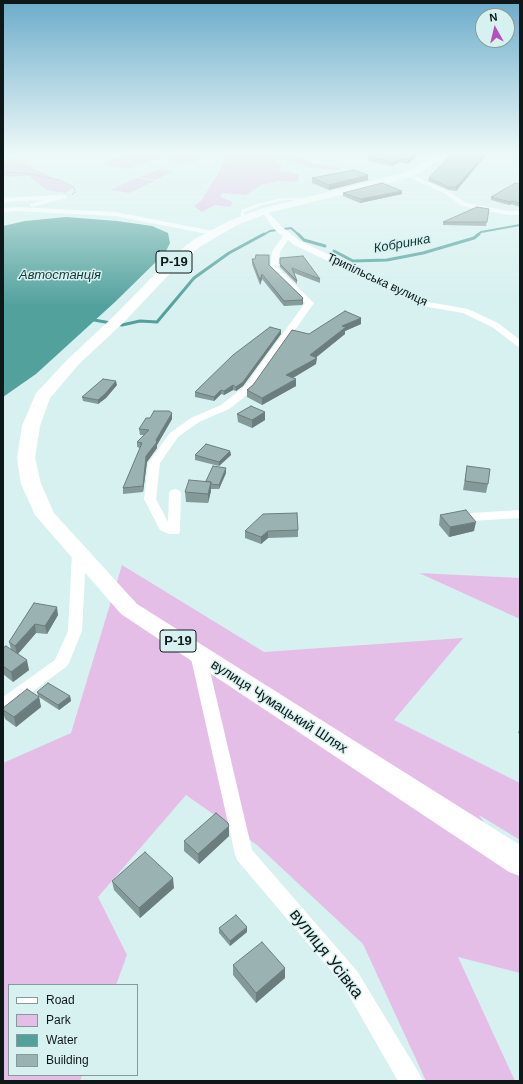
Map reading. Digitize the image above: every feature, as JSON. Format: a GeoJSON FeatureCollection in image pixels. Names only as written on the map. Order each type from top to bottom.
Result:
{"type":"FeatureCollection","features":[{"type":"Feature","properties":{"kind":"main road","name":"вулиця Чумацький Шлях"},"geometry":{"type":"LineString","coordinates":[[288,205],[264,211],[243,219],[197,242],[174,262],[74,361],[42,398],[30,426],[26,458],[31,484],[45,515],[129,609],[520,862]]}},
{"type":"Feature","properties":{"kind":"street"},"geometry":{"type":"LineString","coordinates":[[3,211],[34,205]]}},
{"type":"Feature","properties":{"kind":"street"},"geometry":{"type":"LineString","coordinates":[[462,205],[508,213],[520,213]]}},
{"type":"Feature","properties":{"kind":"street"},"geometry":{"type":"LineString","coordinates":[[16,209],[115,214],[213,233]]}},
{"type":"Feature","properties":{"kind":"street","name":"Трипільська вулиця"},"geometry":{"type":"LineString","coordinates":[[264,211],[282,231],[297,244],[426,304],[465,311],[495,325],[520,344]]}},
{"type":"Feature","properties":{"kind":"street"},"geometry":{"type":"LineString","coordinates":[[175,493],[174,531],[164,527],[150,499],[154,464],[174,435],[195,420],[225,407],[248,389],[310,303],[274,269],[276,252],[282,231]]}},
{"type":"Feature","properties":{"kind":"street"},"geometry":{"type":"LineString","coordinates":[[471,517],[520,514]]}},
{"type":"Feature","properties":{"kind":"street"},"geometry":{"type":"LineString","coordinates":[[3,706],[61,664],[75,631],[79,554]]}},
{"type":"Feature","properties":{"kind":"street","name":"вулиця Усівка"},"geometry":{"type":"LineString","coordinates":[[198,654],[244,854],[350,978],[411,1081]]}},
{"type":"Feature","properties":{"kind":"lane"},"geometry":{"type":"LineString","coordinates":[[243,219],[242,211],[259,205]]}},
{"type":"Feature","properties":{"kind":"green space"},"geometry":{"type":"Polygon","coordinates":[[[196,205],[231,205],[230,207],[215,205],[202,212],[194,206],[196,205]]]}},
{"type":"Feature","properties":{"kind":"green space"},"geometry":{"type":"Polygon","coordinates":[[[122,565],[264,652],[463,638],[394,720],[520,783],[520,840],[479,815],[520,876],[520,973],[458,957],[515,1081],[426,1081],[363,944],[257,845],[186,795],[98,897],[127,955],[116,984],[8,984],[8,1076],[82,1076],[80,1081],[3,1081],[3,763],[71,733],[122,565]]]}},
{"type":"Feature","properties":{"kind":"green space"},"geometry":{"type":"Polygon","coordinates":[[[419,573],[520,578],[520,619],[419,573]]]}},
{"type":"Feature","properties":{"kind":"water","name":"Автостанція"},"geometry":{"type":"Polygon","coordinates":[[[66,217],[117,221],[152,226],[168,233],[170,243],[165,253],[115,302],[36,374],[3,397],[3,226],[25,221],[66,217]]]}},
{"type":"Feature","properties":{"kind":"building"},"geometry":{"type":"Polygon","coordinates":[[[477,207],[489,209],[487,222],[443,222],[477,207]]]}},
{"type":"Feature","properties":{"kind":"building"},"geometry":{"type":"Polygon","coordinates":[[[256,255],[269,255],[269,265],[303,298],[302,300],[284,301],[262,274],[260,280],[252,259],[255,259],[256,255]]]}},
{"type":"Feature","properties":{"kind":"building"},"geometry":{"type":"Polygon","coordinates":[[[303,256],[320,279],[292,268],[297,281],[280,264],[280,258],[303,256]]]}},
{"type":"Feature","properties":{"kind":"building"},"geometry":{"type":"Polygon","coordinates":[[[345,311],[361,318],[342,326],[346,327],[310,355],[317,358],[286,375],[296,379],[262,398],[247,390],[253,385],[292,330],[309,334],[345,311]]]}},
{"type":"Feature","properties":{"kind":"building"},"geometry":{"type":"Polygon","coordinates":[[[270,327],[281,330],[243,382],[236,387],[233,385],[224,391],[221,390],[214,397],[195,392],[233,355],[270,327]]]}},
{"type":"Feature","properties":{"kind":"building"},"geometry":{"type":"Polygon","coordinates":[[[103,379],[116,381],[98,400],[82,397],[103,379]]]}},
{"type":"Feature","properties":{"kind":"building"},"geometry":{"type":"Polygon","coordinates":[[[251,406],[265,412],[252,420],[237,414],[251,406]]]}},
{"type":"Feature","properties":{"kind":"building"},"geometry":{"type":"Polygon","coordinates":[[[154,411],[169,411],[172,413],[156,440],[157,442],[146,456],[143,486],[123,488],[142,443],[137,442],[149,430],[139,429],[146,418],[150,418],[154,411]]]}},
{"type":"Feature","properties":{"kind":"building"},"geometry":{"type":"Polygon","coordinates":[[[206,444],[230,451],[219,462],[195,455],[206,444]]]}},
{"type":"Feature","properties":{"kind":"building"},"geometry":{"type":"Polygon","coordinates":[[[213,466],[226,468],[219,485],[211,484],[211,482],[206,481],[213,466]]]}},
{"type":"Feature","properties":{"kind":"building"},"geometry":{"type":"Polygon","coordinates":[[[467,466],[490,469],[488,484],[465,481],[467,466]]]}},
{"type":"Feature","properties":{"kind":"building"},"geometry":{"type":"Polygon","coordinates":[[[189,480],[211,482],[208,494],[185,492],[189,480]]]}},
{"type":"Feature","properties":{"kind":"building"},"geometry":{"type":"Polygon","coordinates":[[[466,510],[476,522],[450,527],[440,515],[466,510]]]}},
{"type":"Feature","properties":{"kind":"building"},"geometry":{"type":"Polygon","coordinates":[[[297,513],[298,530],[268,531],[261,537],[245,531],[263,514],[297,513]]]}},
{"type":"Feature","properties":{"kind":"building"},"geometry":{"type":"Polygon","coordinates":[[[34,603],[57,607],[45,626],[35,624],[15,646],[9,642],[34,603]]]}},
{"type":"Feature","properties":{"kind":"building"},"geometry":{"type":"Polygon","coordinates":[[[6,646],[27,660],[11,672],[3,666],[3,648],[6,646]]]}},
{"type":"Feature","properties":{"kind":"building"},"geometry":{"type":"Polygon","coordinates":[[[48,683],[70,696],[58,705],[37,692],[48,683]]]}},
{"type":"Feature","properties":{"kind":"building"},"geometry":{"type":"Polygon","coordinates":[[[27,689],[39,697],[14,717],[3,710],[3,708],[27,689]]]}},
{"type":"Feature","properties":{"kind":"building"},"geometry":{"type":"Polygon","coordinates":[[[216,813],[228,823],[229,826],[198,854],[184,841],[216,813]]]}},
{"type":"Feature","properties":{"kind":"building"},"geometry":{"type":"Polygon","coordinates":[[[145,852],[173,878],[139,908],[112,881],[145,852]]]}},
{"type":"Feature","properties":{"kind":"building"},"geometry":{"type":"Polygon","coordinates":[[[236,915],[247,927],[230,941],[219,928],[236,915]]]}},
{"type":"Feature","properties":{"kind":"building"},"geometry":{"type":"Polygon","coordinates":[[[262,942],[285,968],[256,993],[233,965],[262,942]]]}},
{"type":"Feature","properties":{"kind":"waterway","name":"Кобринка"},"geometry":{"type":"LineString","coordinates":[[477,235],[481,232],[520,225]]}},
{"type":"Feature","properties":{"kind":"waterway","name":"Кобринка"},"geometry":{"type":"LineString","coordinates":[[263,235],[270,231],[291,228],[299,235]]}},
{"type":"Feature","properties":{"kind":"waterway","name":"Кобринка"},"geometry":{"type":"LineString","coordinates":[[94,320],[122,325],[140,321],[157,322],[194,278],[229,253],[264,234]]}},
{"type":"Feature","properties":{"kind":"waterway","name":"Кобринка"},"geometry":{"type":"LineString","coordinates":[[334,251],[353,261],[387,260],[423,253],[474,238],[479,234]]}},
{"type":"Feature","properties":{"kind":"waterway","name":"Кобринка"},"geometry":{"type":"LineString","coordinates":[[299,235],[304,240],[325,246]]}}]}
